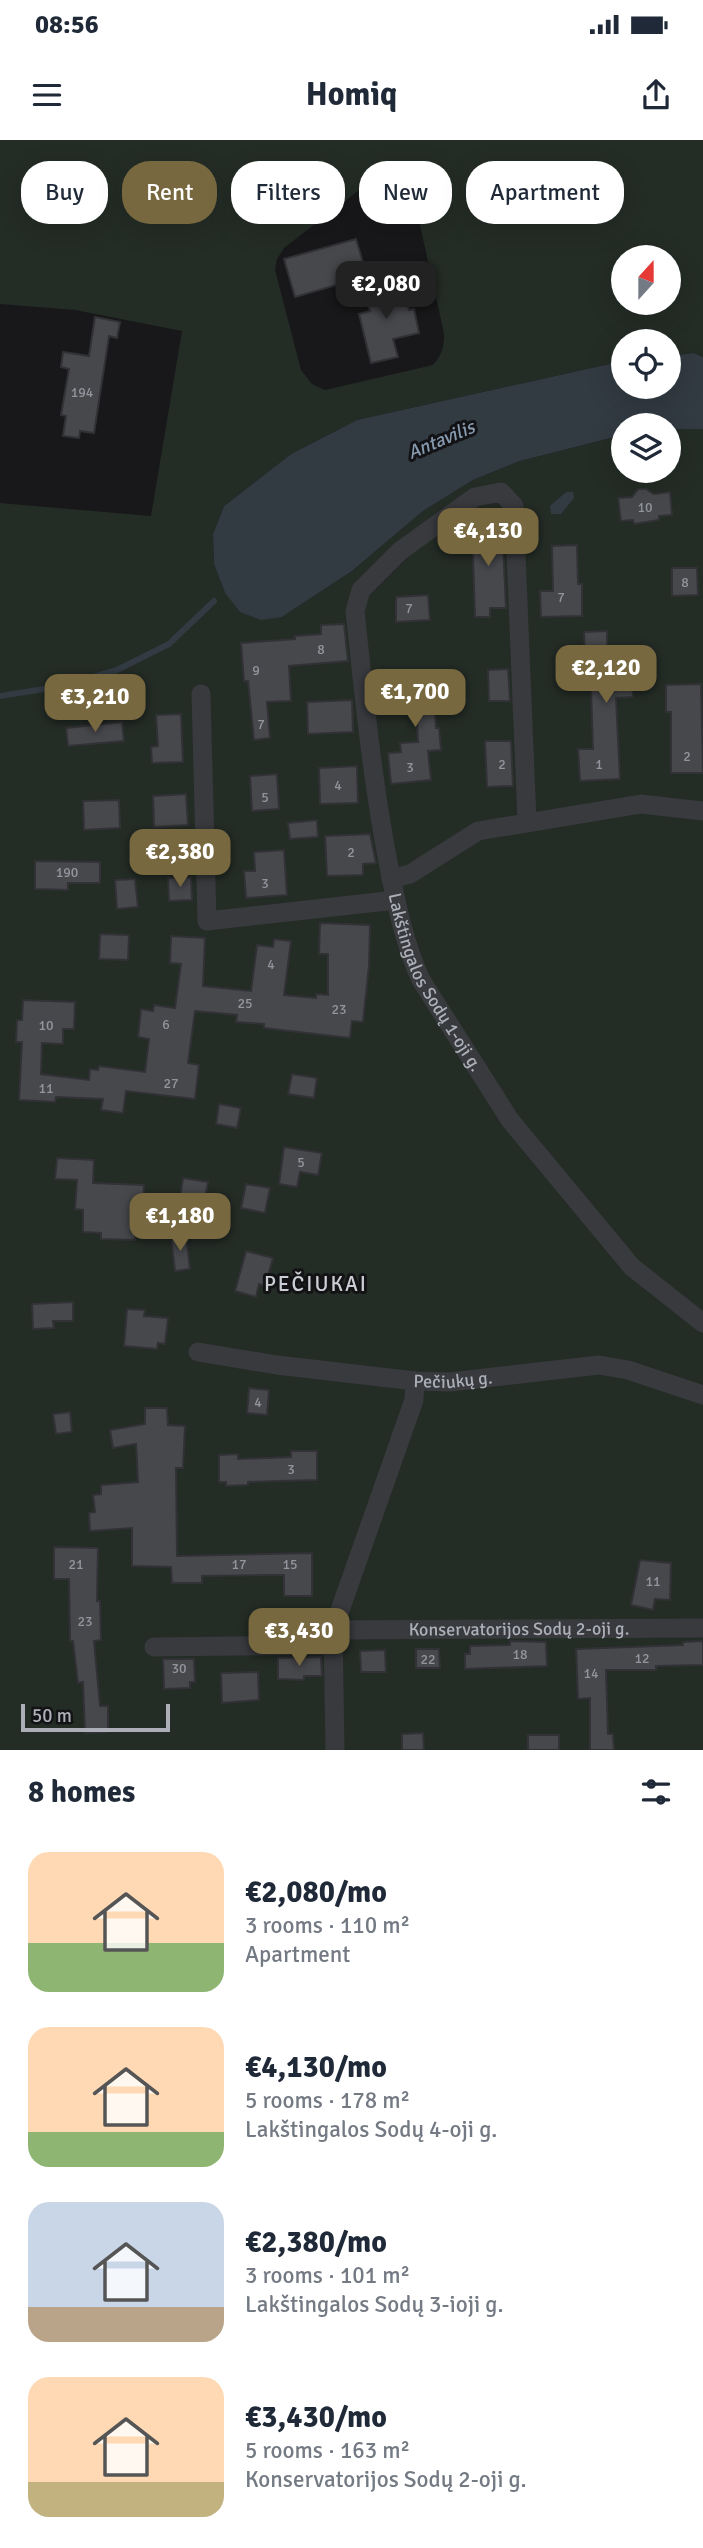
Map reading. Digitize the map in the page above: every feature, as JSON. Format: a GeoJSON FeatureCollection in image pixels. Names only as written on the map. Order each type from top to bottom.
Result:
{"type":"FeatureCollection","features":[{"type":"Feature","properties":{"kind":"street"},"geometry":{"type":"LineString","coordinates":[[391,879],[377,805],[356,601],[369,579],[400,551],[475,497],[501,492],[514,506],[527,821]]}},
{"type":"Feature","properties":{"kind":"street"},"geometry":{"type":"LineString","coordinates":[[201,694],[207,921],[396,900]]}},
{"type":"Feature","properties":{"kind":"street","name":"Lakštingalos Sodų 1-oji g."},"geometry":{"type":"LineString","coordinates":[[703,811],[641,804],[478,831],[410,874],[391,879],[410,956],[421,980],[510,1120],[632,1267],[703,1324]]}},
{"type":"Feature","properties":{"kind":"street","name":"Pečiukų g."},"geometry":{"type":"LineString","coordinates":[[198,1352],[276,1365],[415,1381],[450,1382],[599,1365],[628,1370],[703,1395]]}},
{"type":"Feature","properties":{"kind":"street"},"geometry":{"type":"LineString","coordinates":[[335,1750],[333,1637],[414,1400],[415,1381]]}},
{"type":"Feature","properties":{"kind":"street","name":"Konservatorijos Sodų 2-oji g."},"geometry":{"type":"LineString","coordinates":[[154,1647],[333,1637],[703,1628]]}},
{"type":"Feature","properties":{"kind":"shaded area"},"geometry":{"type":"Polygon","coordinates":[[[0,140],[703,140],[703,357],[694,353],[681,355],[681,329],[611,329],[611,364],[357,420],[291,454],[224,506],[213,534],[214,564],[225,593],[282,617],[352,571],[423,511],[473,480],[520,461],[611,438],[611,483],[681,483],[681,429],[703,429],[703,1750],[0,1750],[0,503],[151,516],[182,331],[75,310],[0,304],[0,140]],[[231,161],[231,224],[315,224],[284,248],[277,259],[275,270],[301,370],[312,384],[325,390],[433,365],[443,347],[444,333],[420,224],[452,224],[452,161],[359,161],[359,190],[345,201],[345,161],[231,161]]]}},
{"type":"Feature","properties":{"kind":"water"},"geometry":{"type":"Polygon","coordinates":[[[694,353],[703,357],[703,429],[681,429],[681,413],[611,413],[611,438],[520,461],[473,480],[423,511],[352,571],[282,617],[261,620],[240,612],[225,593],[214,564],[213,534],[224,506],[291,454],[357,420],[611,364],[611,399],[681,399],[681,355],[694,353]]]}},
{"type":"Feature","properties":{"kind":"water"},"geometry":{"type":"Polygon","coordinates":[[[566,492],[573,492],[574,498],[561,514],[551,514],[550,506],[566,492]]]}},
{"type":"Feature","properties":{"kind":"building"},"geometry":{"type":"Polygon","coordinates":[[[356,239],[367,276],[295,297],[284,259],[356,239]]]}},
{"type":"Feature","properties":{"kind":"building"},"geometry":{"type":"Polygon","coordinates":[[[379,278],[384,295],[405,291],[409,310],[414,309],[419,333],[393,339],[398,357],[371,363],[359,314],[370,311],[362,283],[379,278]]]}},
{"type":"Feature","properties":{"kind":"building"},"geometry":{"type":"Polygon","coordinates":[[[95,317],[120,322],[117,338],[109,336],[94,433],[80,431],[79,438],[63,436],[66,416],[61,415],[69,369],[61,367],[63,352],[89,356],[95,317]]]}},
{"type":"Feature","properties":{"kind":"building"},"geometry":{"type":"Polygon","coordinates":[[[638,489],[646,489],[654,494],[670,492],[672,515],[634,524],[633,520],[621,521],[618,498],[632,497],[638,489]]]}},
{"type":"Feature","properties":{"kind":"building"},"geometry":{"type":"Polygon","coordinates":[[[502,522],[506,608],[490,608],[490,617],[475,617],[472,523],[502,522]]]}},
{"type":"Feature","properties":{"kind":"building"},"geometry":{"type":"Polygon","coordinates":[[[577,545],[578,584],[582,584],[582,616],[541,617],[540,591],[553,591],[552,546],[577,545]]]}},
{"type":"Feature","properties":{"kind":"building"},"geometry":{"type":"Polygon","coordinates":[[[672,568],[697,568],[698,595],[672,596],[672,568]]]}},
{"type":"Feature","properties":{"kind":"building"},"geometry":{"type":"Polygon","coordinates":[[[428,595],[430,620],[396,622],[396,597],[428,595]]]}},
{"type":"Feature","properties":{"kind":"building"},"geometry":{"type":"Polygon","coordinates":[[[344,624],[348,661],[289,666],[291,701],[267,702],[270,738],[254,740],[241,643],[295,639],[295,636],[321,634],[321,625],[344,624]]]}},
{"type":"Feature","properties":{"kind":"building"},"geometry":{"type":"Polygon","coordinates":[[[607,631],[607,647],[633,646],[633,697],[616,698],[620,779],[580,781],[578,749],[593,749],[590,655],[585,655],[584,632],[607,631]]]}},
{"type":"Feature","properties":{"kind":"building"},"geometry":{"type":"Polygon","coordinates":[[[508,669],[510,701],[489,701],[488,670],[508,669]]]}},
{"type":"Feature","properties":{"kind":"building"},"geometry":{"type":"Polygon","coordinates":[[[433,674],[436,728],[439,728],[441,750],[428,751],[431,780],[391,784],[388,753],[401,752],[400,743],[418,742],[416,701],[389,702],[388,676],[433,674]]]}},
{"type":"Feature","properties":{"kind":"building"},"geometry":{"type":"Polygon","coordinates":[[[701,684],[703,773],[671,773],[671,712],[666,712],[666,685],[701,684]]]}},
{"type":"Feature","properties":{"kind":"building"},"geometry":{"type":"Polygon","coordinates":[[[352,700],[353,732],[308,734],[307,702],[352,700]]]}},
{"type":"Feature","properties":{"kind":"building"},"geometry":{"type":"Polygon","coordinates":[[[181,714],[183,762],[152,763],[151,747],[158,746],[156,715],[181,714]]]}},
{"type":"Feature","properties":{"kind":"building"},"geometry":{"type":"Polygon","coordinates":[[[122,722],[124,741],[68,746],[66,728],[122,722]]]}},
{"type":"Feature","properties":{"kind":"building"},"geometry":{"type":"Polygon","coordinates":[[[485,741],[511,741],[513,786],[487,787],[485,741]]]}},
{"type":"Feature","properties":{"kind":"building"},"geometry":{"type":"Polygon","coordinates":[[[357,766],[358,803],[320,804],[319,768],[357,766]]]}},
{"type":"Feature","properties":{"kind":"building"},"geometry":{"type":"Polygon","coordinates":[[[277,774],[279,809],[252,811],[250,776],[277,774]]]}},
{"type":"Feature","properties":{"kind":"building"},"geometry":{"type":"Polygon","coordinates":[[[186,794],[188,825],[154,827],[153,796],[186,794]]]}},
{"type":"Feature","properties":{"kind":"building"},"geometry":{"type":"Polygon","coordinates":[[[119,800],[120,828],[84,830],[83,801],[119,800]]]}},
{"type":"Feature","properties":{"kind":"building"},"geometry":{"type":"Polygon","coordinates":[[[317,820],[318,837],[290,839],[288,823],[317,820]]]}},
{"type":"Feature","properties":{"kind":"building"},"geometry":{"type":"Polygon","coordinates":[[[370,834],[376,863],[363,864],[363,875],[327,876],[325,836],[370,834]]]}},
{"type":"Feature","properties":{"kind":"building"},"geometry":{"type":"Polygon","coordinates":[[[284,850],[287,895],[246,898],[244,871],[255,871],[254,852],[284,850]]]}},
{"type":"Feature","properties":{"kind":"building"},"geometry":{"type":"Polygon","coordinates":[[[35,861],[100,862],[100,883],[68,883],[68,890],[35,889],[35,861]]]}},
{"type":"Feature","properties":{"kind":"building"},"geometry":{"type":"Polygon","coordinates":[[[191,877],[192,900],[169,901],[168,878],[191,877]]]}},
{"type":"Feature","properties":{"kind":"building"},"geometry":{"type":"Polygon","coordinates":[[[135,879],[138,907],[117,909],[115,880],[135,879]]]}},
{"type":"Feature","properties":{"kind":"building"},"geometry":{"type":"Polygon","coordinates":[[[320,923],[370,925],[363,1022],[352,1021],[350,1038],[264,1028],[264,1024],[236,1022],[237,1015],[195,1011],[188,1063],[199,1065],[195,1099],[126,1091],[123,1113],[101,1110],[103,1099],[56,1097],[55,1102],[19,1100],[22,1042],[16,1042],[17,1020],[22,1020],[23,1000],[75,1002],[74,1029],[63,1029],[63,1044],[42,1043],[41,1074],[89,1080],[90,1069],[98,1070],[99,1066],[145,1072],[149,1039],[138,1037],[141,1009],[153,1011],[154,1005],[175,1008],[181,964],[170,963],[171,936],[205,938],[203,986],[251,991],[257,945],[273,947],[274,939],[291,941],[284,995],[316,998],[316,994],[328,995],[328,954],[319,954],[320,923]]]}},
{"type":"Feature","properties":{"kind":"building"},"geometry":{"type":"Polygon","coordinates":[[[100,934],[129,935],[128,960],[99,959],[100,934]]]}},
{"type":"Feature","properties":{"kind":"building"},"geometry":{"type":"Polygon","coordinates":[[[292,1074],[317,1078],[314,1098],[288,1094],[292,1074]]]}},
{"type":"Feature","properties":{"kind":"building"},"geometry":{"type":"Polygon","coordinates":[[[219,1104],[241,1108],[237,1128],[216,1124],[219,1104]]]}},
{"type":"Feature","properties":{"kind":"building"},"geometry":{"type":"Polygon","coordinates":[[[284,1147],[322,1153],[318,1175],[300,1172],[297,1187],[279,1184],[284,1147]]]}},
{"type":"Feature","properties":{"kind":"building"},"geometry":{"type":"Polygon","coordinates":[[[57,1158],[94,1160],[93,1183],[144,1185],[143,1207],[136,1206],[135,1240],[101,1239],[101,1233],[83,1232],[83,1210],[75,1209],[77,1180],[55,1179],[57,1158]]]}},
{"type":"Feature","properties":{"kind":"building"},"geometry":{"type":"Polygon","coordinates":[[[183,1178],[208,1182],[204,1203],[180,1199],[183,1178]]]}},
{"type":"Feature","properties":{"kind":"building"},"geometry":{"type":"Polygon","coordinates":[[[246,1184],[270,1188],[265,1213],[241,1208],[246,1184]]]}},
{"type":"Feature","properties":{"kind":"building"},"geometry":{"type":"Polygon","coordinates":[[[186,1235],[190,1269],[175,1271],[171,1237],[186,1235]]]}},
{"type":"Feature","properties":{"kind":"building"},"geometry":{"type":"Polygon","coordinates":[[[246,1251],[273,1258],[265,1286],[259,1284],[256,1297],[235,1291],[246,1251]]]}},
{"type":"Feature","properties":{"kind":"building"},"geometry":{"type":"Polygon","coordinates":[[[73,1302],[73,1321],[53,1321],[54,1328],[33,1329],[32,1304],[73,1302]]]}},
{"type":"Feature","properties":{"kind":"building"},"geometry":{"type":"Polygon","coordinates":[[[127,1309],[145,1310],[144,1316],[168,1318],[165,1344],[158,1343],[157,1349],[124,1346],[127,1309]]]}},
{"type":"Feature","properties":{"kind":"building"},"geometry":{"type":"Polygon","coordinates":[[[249,1388],[269,1390],[267,1415],[247,1413],[249,1388]]]}},
{"type":"Feature","properties":{"kind":"building"},"geometry":{"type":"Polygon","coordinates":[[[145,1408],[167,1408],[168,1425],[185,1426],[183,1468],[176,1468],[177,1556],[312,1553],[312,1596],[284,1596],[284,1575],[202,1576],[202,1583],[172,1583],[171,1567],[132,1566],[132,1528],[90,1531],[89,1513],[95,1512],[93,1495],[101,1494],[101,1485],[138,1482],[136,1444],[113,1448],[110,1430],[145,1424],[145,1408]]]}},
{"type":"Feature","properties":{"kind":"building"},"geometry":{"type":"Polygon","coordinates":[[[70,1412],[72,1432],[56,1434],[53,1414],[70,1412]]]}},
{"type":"Feature","properties":{"kind":"building"},"geometry":{"type":"Polygon","coordinates":[[[291,1451],[317,1451],[317,1480],[248,1482],[248,1485],[226,1486],[226,1482],[219,1482],[219,1455],[238,1454],[238,1459],[291,1457],[291,1451]]]}},
{"type":"Feature","properties":{"kind":"building"},"geometry":{"type":"Polygon","coordinates":[[[54,1547],[98,1548],[97,1601],[100,1601],[101,1640],[94,1641],[100,1706],[108,1706],[108,1732],[85,1733],[83,1682],[78,1683],[73,1641],[70,1641],[69,1579],[54,1579],[54,1547]]]}},
{"type":"Feature","properties":{"kind":"building"},"geometry":{"type":"Polygon","coordinates":[[[640,1560],[671,1563],[670,1600],[655,1599],[653,1610],[631,1605],[640,1560]]]}},
{"type":"Feature","properties":{"kind":"building"},"geometry":{"type":"Polygon","coordinates":[[[510,1641],[546,1642],[547,1666],[465,1669],[465,1654],[470,1654],[470,1646],[510,1645],[510,1641]]]}},
{"type":"Feature","properties":{"kind":"building"},"geometry":{"type":"Polygon","coordinates":[[[703,1641],[703,1665],[656,1666],[656,1670],[606,1670],[608,1734],[613,1734],[614,1750],[590,1750],[590,1698],[578,1699],[576,1649],[683,1645],[683,1642],[703,1641]]]}},
{"type":"Feature","properties":{"kind":"building"},"geometry":{"type":"Polygon","coordinates":[[[416,1649],[439,1649],[440,1668],[416,1668],[416,1649]]]}},
{"type":"Feature","properties":{"kind":"building"},"geometry":{"type":"Polygon","coordinates":[[[385,1650],[386,1672],[361,1672],[360,1651],[385,1650]]]}},
{"type":"Feature","properties":{"kind":"building"},"geometry":{"type":"Polygon","coordinates":[[[321,1657],[322,1676],[304,1676],[304,1680],[278,1679],[278,1658],[321,1657]]]}},
{"type":"Feature","properties":{"kind":"building"},"geometry":{"type":"Polygon","coordinates":[[[163,1659],[194,1659],[195,1682],[190,1682],[190,1688],[164,1689],[163,1659]]]}},
{"type":"Feature","properties":{"kind":"building"},"geometry":{"type":"Polygon","coordinates":[[[258,1672],[259,1700],[222,1703],[221,1673],[258,1672]]]}},
{"type":"Feature","properties":{"kind":"building"},"geometry":{"type":"Polygon","coordinates":[[[423,1733],[424,1750],[402,1750],[402,1734],[423,1733]]]}},
{"type":"Feature","properties":{"kind":"building"},"geometry":{"type":"Polygon","coordinates":[[[528,1735],[559,1735],[559,1750],[528,1750],[528,1735]]]}},
{"type":"Feature","properties":{"kind":"waterway","name":"Antavilis"},"geometry":{"type":"LineString","coordinates":[[0,696],[63,686],[117,670],[169,644],[214,601]]}},
{"type":"Feature","properties":{"kind":"district","name":"PEČIUKAI"},"geometry":{"type":"Point","coordinates":[316,1284]}}]}
